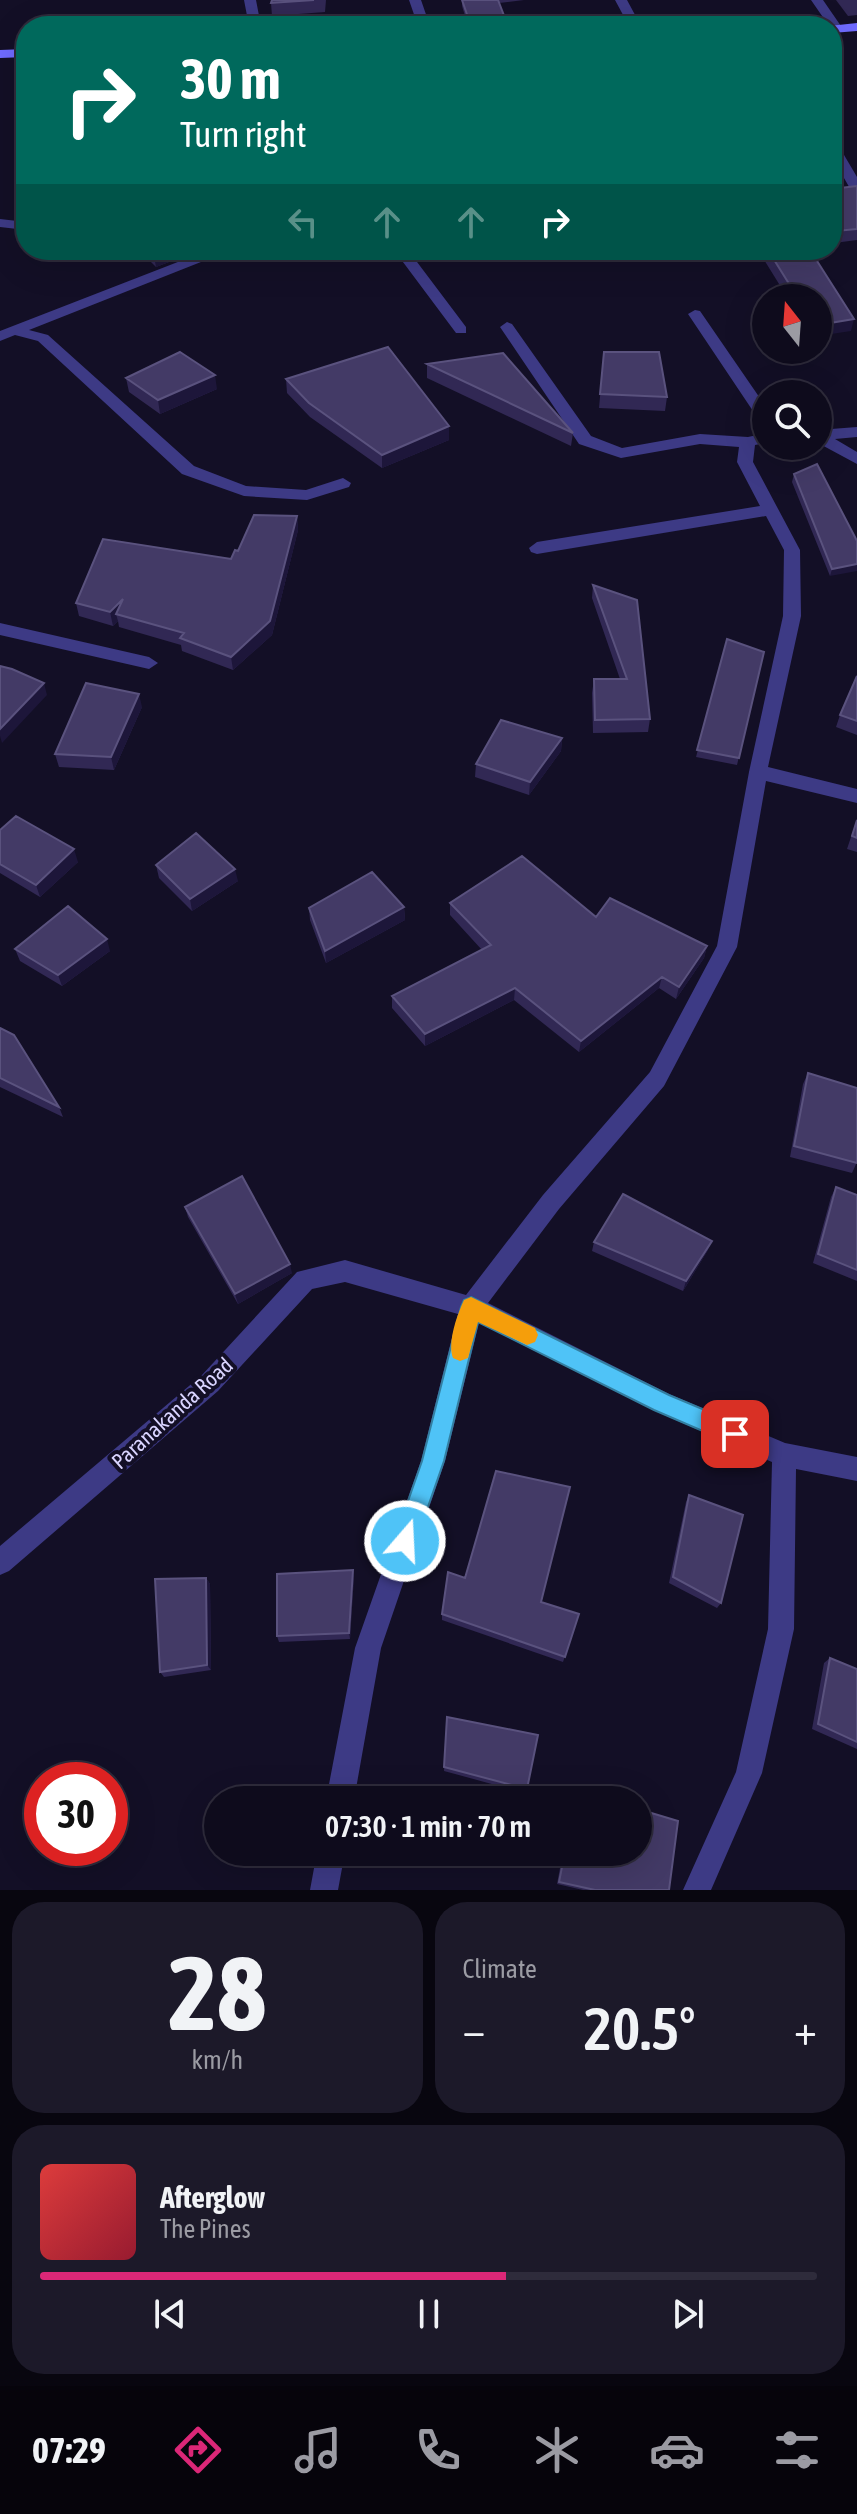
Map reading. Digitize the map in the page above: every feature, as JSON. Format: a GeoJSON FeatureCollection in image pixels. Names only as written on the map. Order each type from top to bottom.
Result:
{"type":"FeatureCollection","features":[{"type":"Feature","properties":{"kind":"street"},"geometry":{"type":"LineString","coordinates":[[842,163],[857,189]]}},
{"type":"Feature","properties":{"kind":"street"},"geometry":{"type":"LineString","coordinates":[[8,334],[193,260]]}},
{"type":"Feature","properties":{"kind":"street"},"geometry":{"type":"LineString","coordinates":[[408,260],[461,330]]}},
{"type":"Feature","properties":{"kind":"street"},"geometry":{"type":"LineString","coordinates":[[695,314],[752,398]]}},
{"type":"Feature","properties":{"kind":"street"},"geometry":{"type":"LineString","coordinates":[[507,327],[585,440],[621,453],[700,439],[752,440]]}},
{"type":"Feature","properties":{"kind":"street"},"geometry":{"type":"LineString","coordinates":[[8,334],[43,338],[188,470],[244,491],[307,495],[343,483]]}},
{"type":"Feature","properties":{"kind":"street"},"geometry":{"type":"LineString","coordinates":[[832,435],[857,432]]}},
{"type":"Feature","properties":{"kind":"street"},"geometry":{"type":"LineString","coordinates":[[832,444],[857,459]]}},
{"type":"Feature","properties":{"kind":"street"},"geometry":{"type":"LineString","coordinates":[[343,1786],[368,1648],[433,1461],[471,1307],[551,1202],[657,1079],[727,947],[758,772],[792,616],[792,550],[745,462],[752,449]]}},
{"type":"Feature","properties":{"kind":"street"},"geometry":{"type":"LineString","coordinates":[[537,548],[771,510]]}},
{"type":"Feature","properties":{"kind":"street"},"geometry":{"type":"LineString","coordinates":[[0,629],[149,663]]}},
{"type":"Feature","properties":{"kind":"street"},"geometry":{"type":"LineString","coordinates":[[758,772],[857,796]]}},
{"type":"Feature","properties":{"kind":"street","name":"Paranakanda Road"},"geometry":{"type":"LineString","coordinates":[[0,1562],[210,1383],[305,1280],[345,1271],[471,1307]]}},
{"type":"Feature","properties":{"kind":"street"},"geometry":{"type":"LineString","coordinates":[[471,1307],[661,1402],[784,1455],[857,1469]]}},
{"type":"Feature","properties":{"kind":"street"},"geometry":{"type":"LineString","coordinates":[[697,1890],[749,1773],[781,1629],[784,1455]]}},
{"type":"Feature","properties":{"kind":"street"},"geometry":{"type":"LineString","coordinates":[[324,1890],[328,1866]]}},
{"type":"Feature","properties":{"kind":"building"},"geometry":{"type":"Polygon","coordinates":[[[272,0],[314,0],[271,3],[272,0]]]}},
{"type":"Feature","properties":{"kind":"building"},"geometry":{"type":"Polygon","coordinates":[[[462,0],[498,0],[504,16],[468,16],[462,0]]]}},
{"type":"Feature","properties":{"kind":"building"},"geometry":{"type":"Polygon","coordinates":[[[857,186],[857,229],[842,230],[842,188],[857,186]]]}},
{"type":"Feature","properties":{"kind":"building"},"geometry":{"type":"Polygon","coordinates":[[[774,260],[816,260],[832,284],[789,284],[774,260]]]}},
{"type":"Feature","properties":{"kind":"building"},"geometry":{"type":"Polygon","coordinates":[[[832,284],[854,319],[832,323],[832,284]]]}},
{"type":"Feature","properties":{"kind":"building"},"geometry":{"type":"Polygon","coordinates":[[[388,347],[449,426],[382,455],[309,403],[286,379],[388,347]]]}},
{"type":"Feature","properties":{"kind":"building"},"geometry":{"type":"Polygon","coordinates":[[[180,352],[215,375],[158,400],[126,378],[180,352]]]}},
{"type":"Feature","properties":{"kind":"building"},"geometry":{"type":"Polygon","coordinates":[[[604,352],[659,352],[667,397],[600,394],[604,352]]]}},
{"type":"Feature","properties":{"kind":"building"},"geometry":{"type":"Polygon","coordinates":[[[503,353],[573,433],[427,364],[503,353]]]}},
{"type":"Feature","properties":{"kind":"building"},"geometry":{"type":"Polygon","coordinates":[[[817,464],[857,541],[857,564],[832,569],[794,474],[817,464]]]}},
{"type":"Feature","properties":{"kind":"building"},"geometry":{"type":"Polygon","coordinates":[[[254,515],[297,516],[270,621],[231,657],[180,638],[184,633],[116,614],[123,599],[110,612],[76,603],[103,539],[231,559],[235,550],[238,551],[254,515]]]}},
{"type":"Feature","properties":{"kind":"building"},"geometry":{"type":"Polygon","coordinates":[[[593,585],[637,600],[650,719],[595,720],[594,679],[627,679],[593,585]]]}},
{"type":"Feature","properties":{"kind":"building"},"geometry":{"type":"Polygon","coordinates":[[[727,639],[764,652],[739,758],[697,750],[727,639]]]}},
{"type":"Feature","properties":{"kind":"building"},"geometry":{"type":"Polygon","coordinates":[[[0,666],[44,683],[0,729],[0,666]]]}},
{"type":"Feature","properties":{"kind":"building"},"geometry":{"type":"Polygon","coordinates":[[[857,676],[857,721],[840,715],[857,676]]]}},
{"type":"Feature","properties":{"kind":"building"},"geometry":{"type":"Polygon","coordinates":[[[86,683],[139,694],[111,757],[55,754],[86,683]]]}},
{"type":"Feature","properties":{"kind":"building"},"geometry":{"type":"Polygon","coordinates":[[[501,720],[562,738],[530,782],[476,764],[501,720]]]}},
{"type":"Feature","properties":{"kind":"building"},"geometry":{"type":"Polygon","coordinates":[[[16,816],[74,849],[36,885],[0,864],[0,830],[16,816]]]}},
{"type":"Feature","properties":{"kind":"building"},"geometry":{"type":"Polygon","coordinates":[[[857,820],[857,838],[852,836],[857,820]]]}},
{"type":"Feature","properties":{"kind":"building"},"geometry":{"type":"Polygon","coordinates":[[[196,833],[235,869],[190,899],[156,865],[196,833]]]}},
{"type":"Feature","properties":{"kind":"building"},"geometry":{"type":"Polygon","coordinates":[[[522,856],[596,917],[610,898],[707,946],[679,987],[662,977],[581,1041],[515,988],[425,1034],[392,996],[491,945],[450,903],[522,856]]]}},
{"type":"Feature","properties":{"kind":"building"},"geometry":{"type":"Polygon","coordinates":[[[372,872],[404,907],[325,951],[309,908],[372,872]]]}},
{"type":"Feature","properties":{"kind":"building"},"geometry":{"type":"Polygon","coordinates":[[[68,906],[107,939],[58,975],[15,949],[68,906]]]}},
{"type":"Feature","properties":{"kind":"building"},"geometry":{"type":"Polygon","coordinates":[[[0,1028],[14,1035],[59,1107],[0,1078],[0,1028]]]}},
{"type":"Feature","properties":{"kind":"building"},"geometry":{"type":"Polygon","coordinates":[[[808,1073],[857,1088],[857,1163],[794,1146],[808,1073]]]}},
{"type":"Feature","properties":{"kind":"building"},"geometry":{"type":"Polygon","coordinates":[[[242,1176],[290,1264],[235,1294],[185,1207],[242,1176]]]}},
{"type":"Feature","properties":{"kind":"building"},"geometry":{"type":"Polygon","coordinates":[[[836,1187],[857,1195],[857,1270],[818,1254],[836,1187]]]}},
{"type":"Feature","properties":{"kind":"building"},"geometry":{"type":"Polygon","coordinates":[[[623,1194],[712,1241],[686,1281],[594,1242],[623,1194]]]}},
{"type":"Feature","properties":{"kind":"building"},"geometry":{"type":"Polygon","coordinates":[[[496,1471],[570,1487],[541,1602],[579,1614],[565,1657],[442,1614],[448,1572],[465,1578],[496,1471]]]}},
{"type":"Feature","properties":{"kind":"building"},"geometry":{"type":"Polygon","coordinates":[[[689,1495],[743,1515],[721,1603],[673,1577],[689,1495]]]}},
{"type":"Feature","properties":{"kind":"building"},"geometry":{"type":"Polygon","coordinates":[[[353,1570],[349,1633],[277,1636],[277,1574],[353,1570]]]}},
{"type":"Feature","properties":{"kind":"building"},"geometry":{"type":"Polygon","coordinates":[[[206,1578],[207,1665],[160,1672],[155,1579],[206,1578]]]}},
{"type":"Feature","properties":{"kind":"building"},"geometry":{"type":"Polygon","coordinates":[[[830,1658],[857,1669],[857,1742],[818,1724],[830,1658]]]}},
{"type":"Feature","properties":{"kind":"building"},"geometry":{"type":"Polygon","coordinates":[[[447,1717],[538,1735],[528,1786],[516,1786],[444,1767],[447,1717]]]}},
{"type":"Feature","properties":{"kind":"building"},"geometry":{"type":"Polygon","coordinates":[[[652,1813],[678,1821],[669,1890],[595,1890],[559,1882],[562,1866],[652,1866],[652,1813]]]}},
{"type":"Feature","properties":{"kind":"slow traffic"},"geometry":{"type":"LineString","coordinates":[[460,1351],[471,1307],[527,1335]]}},
{"type":"Feature","properties":{"kind":"route"},"geometry":{"type":"LineString","coordinates":[[405,1541],[433,1461],[471,1307],[661,1402],[735,1434]]}}]}
